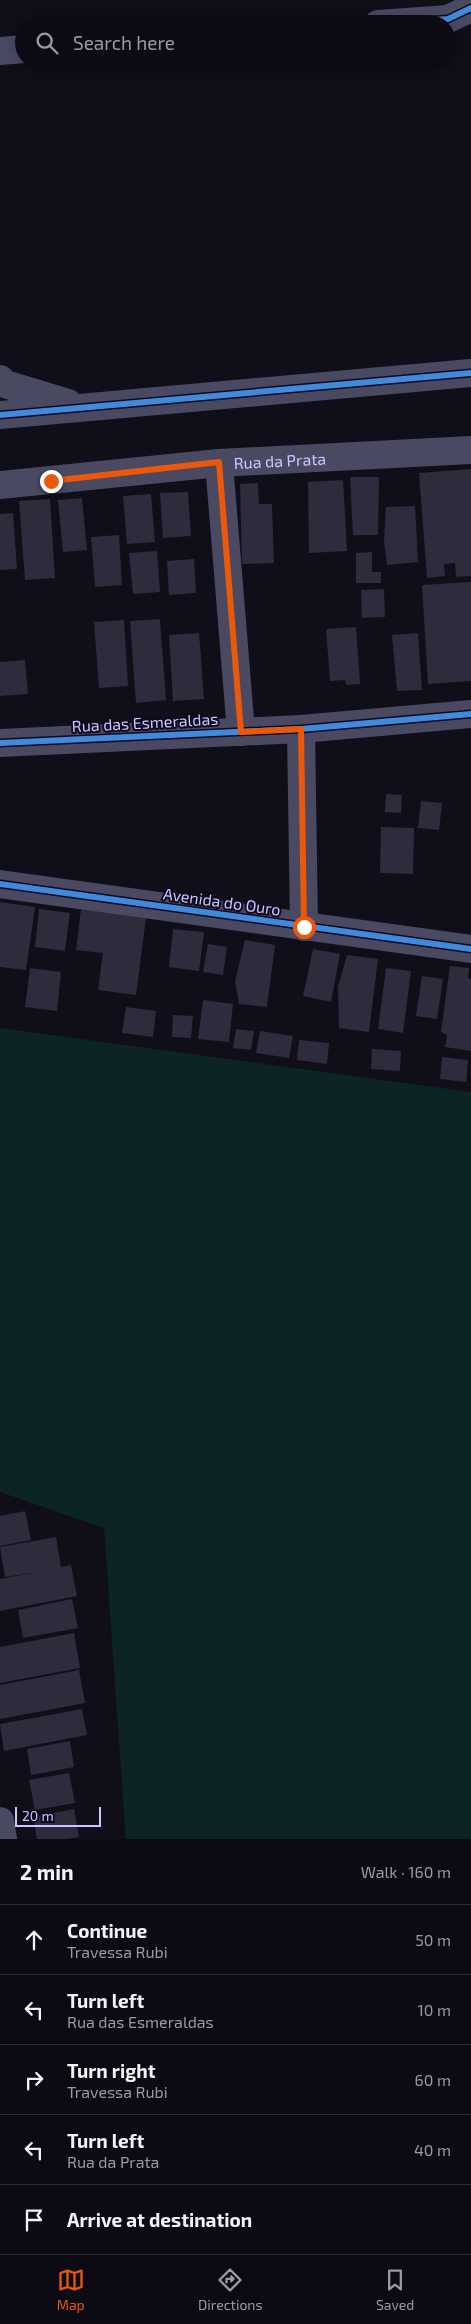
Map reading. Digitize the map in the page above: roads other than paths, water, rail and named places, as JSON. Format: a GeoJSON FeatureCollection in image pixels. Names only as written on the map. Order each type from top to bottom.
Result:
{"type":"FeatureCollection","features":[{"type":"Feature","properties":{"kind":"street"},"geometry":{"type":"LineString","coordinates":[[456,15],[471,8]]}},
{"type":"Feature","properties":{"kind":"street"},"geometry":{"type":"LineString","coordinates":[[0,51],[15,50]]}},
{"type":"Feature","properties":{"kind":"street"},"geometry":{"type":"LineString","coordinates":[[0,414],[471,373]]}},
{"type":"Feature","properties":{"kind":"street"},"geometry":{"type":"LineString","coordinates":[[0,379],[5,384],[82,407]]}},
{"type":"Feature","properties":{"kind":"street","name":"Rua da Prata"},"geometry":{"type":"LineString","coordinates":[[0,485],[219,462],[471,450]]}},
{"type":"Feature","properties":{"kind":"street"},"geometry":{"type":"LineString","coordinates":[[219,462],[241,732]]}},
{"type":"Feature","properties":{"kind":"street","name":"Rua das Esmeraldas"},"geometry":{"type":"LineString","coordinates":[[0,743],[301,729],[471,714]]}},
{"type":"Feature","properties":{"kind":"street"},"geometry":{"type":"LineString","coordinates":[[301,729],[304,927]]}},
{"type":"Feature","properties":{"kind":"street","name":"Avenida do Ouro"},"geometry":{"type":"LineString","coordinates":[[0,884],[471,949]]}},
{"type":"Feature","properties":{"kind":"street"},"geometry":{"type":"LineString","coordinates":[[0,1821],[3,1839]]}}]}
